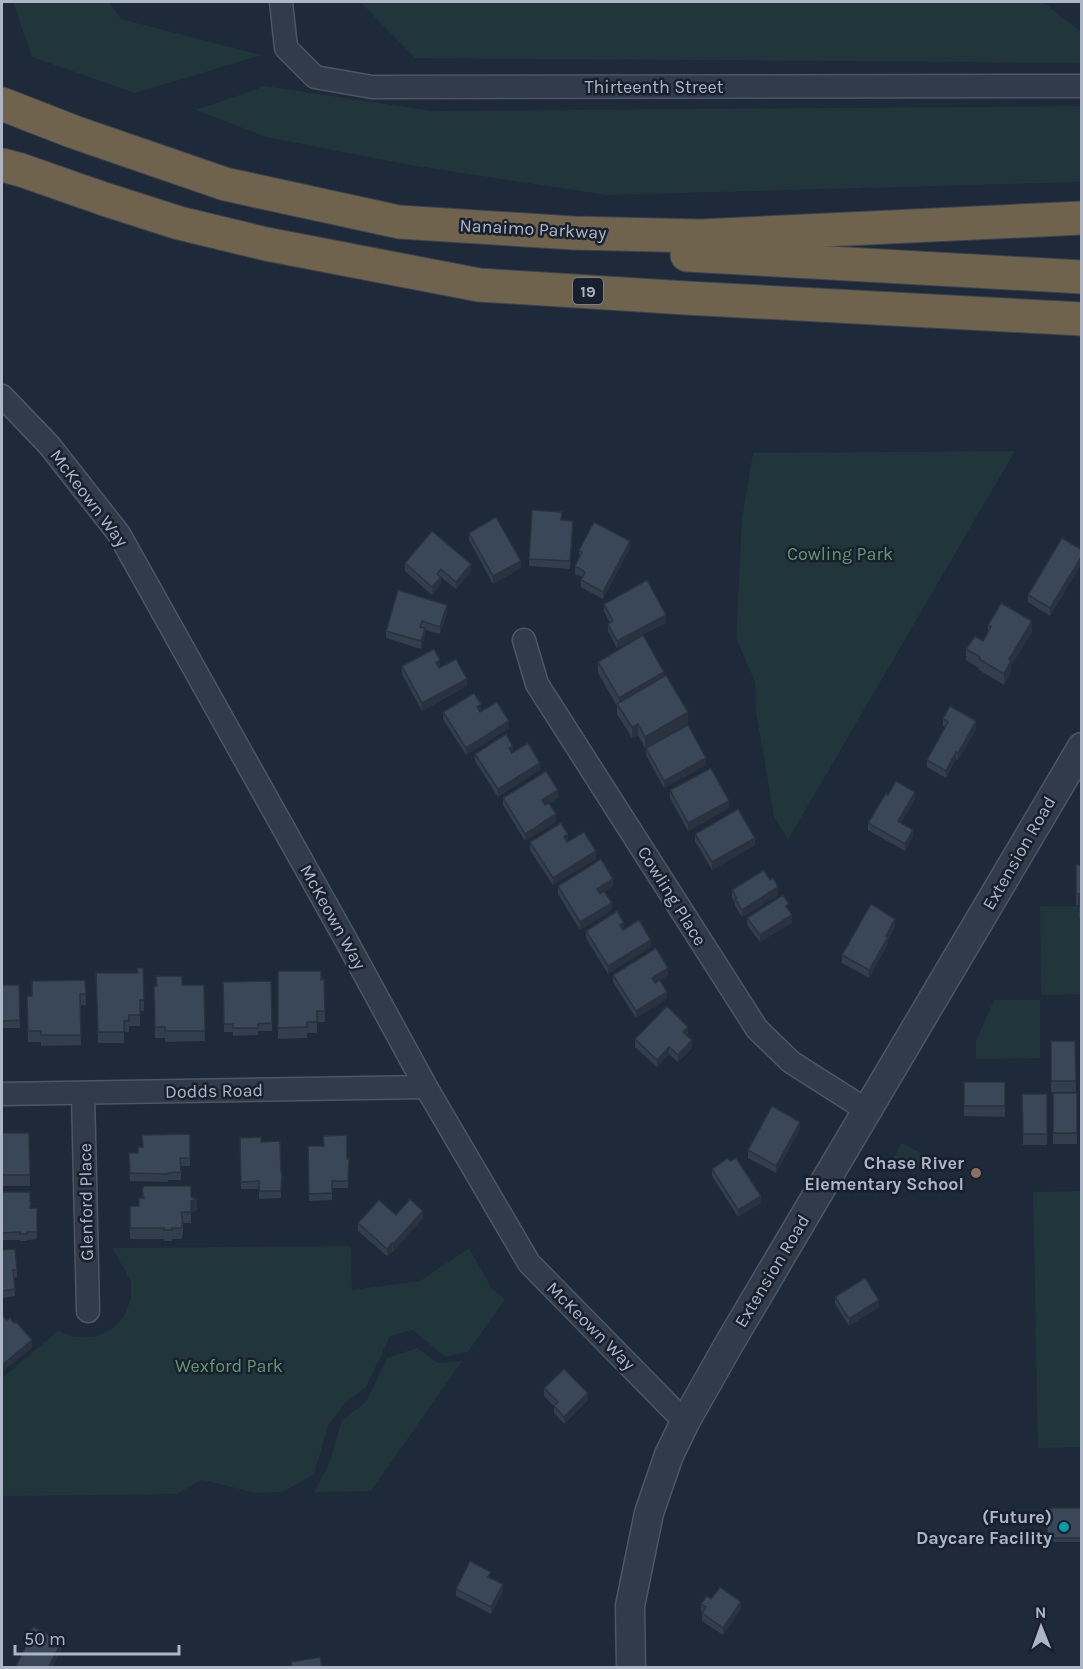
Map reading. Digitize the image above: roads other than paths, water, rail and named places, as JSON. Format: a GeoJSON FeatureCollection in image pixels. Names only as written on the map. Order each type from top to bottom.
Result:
{"type":"FeatureCollection","features":[{"type":"Feature","properties":{"kind":"highway","name":"Nanaimo Parkway"},"geometry":{"type":"LineString","coordinates":[[2,104],[74,132],[225,184],[399,222],[573,233],[700,236],[1082,218]]}},
{"type":"Feature","properties":{"kind":"highway","name":"19"},"geometry":{"type":"LineString","coordinates":[[11,167],[179,223],[244,239],[479,285],[1082,319]]}},
{"type":"Feature","properties":{"kind":"highway"},"geometry":{"type":"LineString","coordinates":[[399,222],[464,236],[602,250],[1082,277]]}},
{"type":"Feature","properties":{"kind":"street","name":"Thirteenth Street"},"geometry":{"type":"LineString","coordinates":[[281,2],[286,48],[315,76],[372,87],[1082,86]]}},
{"type":"Feature","properties":{"kind":"street","name":"McKeown Way"},"geometry":{"type":"LineString","coordinates":[[2,396],[49,445],[119,534],[426,1087],[529,1263],[685,1422]]}},
{"type":"Feature","properties":{"kind":"street","name":"Cowling Place"},"geometry":{"type":"LineString","coordinates":[[524,640],[537,684],[757,1029],[791,1062],[868,1111]]}},
{"type":"Feature","properties":{"kind":"street","name":"Extension Road"},"geometry":{"type":"LineString","coordinates":[[631,1668],[630,1606],[649,1512],[669,1455],[685,1422],[1082,747]]}},
{"type":"Feature","properties":{"kind":"street","name":"Dodds Road"},"geometry":{"type":"LineString","coordinates":[[2,1094],[426,1087]]}},
{"type":"Feature","properties":{"kind":"street","name":"Glenford Place"},"geometry":{"type":"LineString","coordinates":[[83,1093],[88,1311]]}},
{"type":"Feature","properties":{"kind":"place","name":"Chase River Elementary School"},"geometry":{"type":"Point","coordinates":[976,1173]}},
{"type":"Feature","properties":{"kind":"place","name":"(Future) Daycare Facility"},"geometry":{"type":"Point","coordinates":[1064,1527]}},
{"type":"Feature","properties":{"kind":"park label","name":"Cowling Park"},"geometry":{"type":"Point","coordinates":[840,554]}},
{"type":"Feature","properties":{"kind":"park label","name":"Wexford Park"},"geometry":{"type":"Point","coordinates":[229,1366]}}]}
